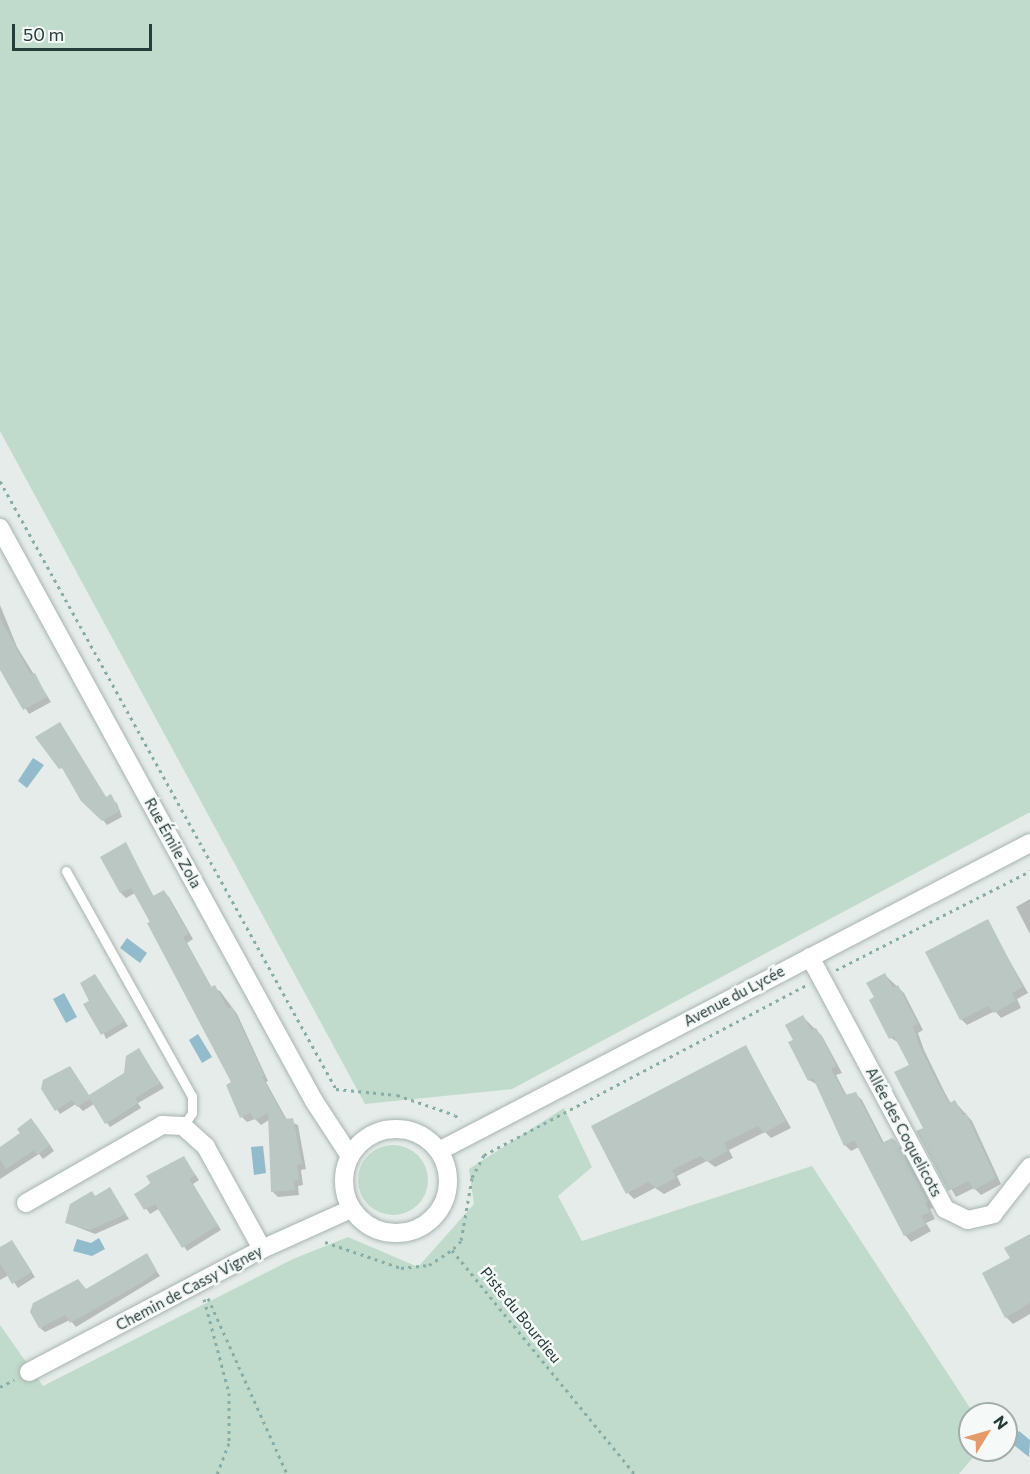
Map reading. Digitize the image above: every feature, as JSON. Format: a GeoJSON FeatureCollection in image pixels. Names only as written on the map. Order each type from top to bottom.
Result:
{"type":"FeatureCollection","features":[{"type":"Feature","properties":{"kind":"street","name":"Rue Émile Zola"},"geometry":{"type":"LineString","coordinates":[[0,528],[328,1125],[350,1156]]}},
{"type":"Feature","properties":{"kind":"street","name":"Avenue du Lycée"},"geometry":{"type":"LineString","coordinates":[[439,1151],[1030,843]]}},
{"type":"Feature","properties":{"kind":"street","name":"Allée des Coquelicots"},"geometry":{"type":"LineString","coordinates":[[810,957],[945,1209],[968,1220],[993,1214],[1030,1167]]}},
{"type":"Feature","properties":{"kind":"street"},"geometry":{"type":"LineString","coordinates":[[26,1203],[162,1125],[183,1126],[206,1147],[262,1249]]}},
{"type":"Feature","properties":{"kind":"street"},"geometry":{"type":"LineString","coordinates":[[393,1129],[411,1131],[439,1151],[446,1166],[445,1199],[425,1225],[410,1232],[385,1232],[362,1221],[351,1209],[344,1182],[350,1156],[361,1142],[393,1129]]}},
{"type":"Feature","properties":{"kind":"street","name":"Chemin de Cassy Vigney"},"geometry":{"type":"LineString","coordinates":[[29,1372],[262,1249],[351,1209]]}},
{"type":"Feature","properties":{"kind":"lane"},"geometry":{"type":"LineString","coordinates":[[66,871],[192,1096],[192,1113],[183,1126]]}},
{"type":"Feature","properties":{"kind":"path"},"geometry":{"type":"LineString","coordinates":[[0,481],[336,1089],[397,1095],[455,1115],[472,1133],[483,1155]]}},
{"type":"Feature","properties":{"kind":"path"},"geometry":{"type":"LineString","coordinates":[[310,1229],[322,1241],[401,1268],[429,1265],[452,1250],[460,1241],[472,1178],[483,1155],[821,977],[1030,871]]}},
{"type":"Feature","properties":{"kind":"path","name":"Piste du Bourdieu"},"geometry":{"type":"LineString","coordinates":[[452,1250],[635,1474]]}},
{"type":"Feature","properties":{"kind":"path"},"geometry":{"type":"LineString","coordinates":[[201,1283],[229,1393],[229,1443],[217,1474]]}},
{"type":"Feature","properties":{"kind":"path"},"geometry":{"type":"LineString","coordinates":[[201,1283],[286,1474]]}},
{"type":"Feature","properties":{"kind":"green space"},"geometry":{"type":"Polygon","coordinates":[[[0,0],[1030,0],[1030,812],[512,1089],[365,1104],[0,431],[0,0]]]}},
{"type":"Feature","properties":{"kind":"green space"},"geometry":{"type":"Polygon","coordinates":[[[564,1108],[592,1167],[558,1196],[582,1241],[812,1166],[966,1402],[958,1402],[958,1462],[969,1462],[959,1474],[0,1474],[0,1325],[43,1386],[293,1259],[348,1237],[418,1267],[474,1204],[469,1169],[564,1108]]]}},
{"type":"Feature","properties":{"kind":"green space"},"geometry":{"type":"Polygon","coordinates":[[[393,1145],[406,1148],[418,1155],[425,1167],[428,1180],[425,1193],[418,1205],[406,1212],[393,1215],[380,1212],[368,1205],[361,1193],[358,1180],[361,1167],[368,1155],[380,1148],[393,1145]]]}},
{"type":"Feature","properties":{"kind":"water"},"geometry":{"type":"Polygon","coordinates":[[[33,758],[44,765],[27,788],[18,781],[33,758]]]}},
{"type":"Feature","properties":{"kind":"water"},"geometry":{"type":"Polygon","coordinates":[[[127,938],[147,953],[140,963],[120,948],[127,938]]]}},
{"type":"Feature","properties":{"kind":"water"},"geometry":{"type":"Polygon","coordinates":[[[64,993],[77,1017],[66,1023],[53,999],[64,993]]]}},
{"type":"Feature","properties":{"kind":"water"},"geometry":{"type":"Polygon","coordinates":[[[198,1034],[212,1057],[202,1063],[189,1040],[198,1034]]]}},
{"type":"Feature","properties":{"kind":"water"},"geometry":{"type":"Polygon","coordinates":[[[263,1146],[266,1173],[254,1175],[251,1147],[263,1146]]]}},
{"type":"Feature","properties":{"kind":"water"},"geometry":{"type":"Polygon","coordinates":[[[99,1238],[105,1249],[92,1256],[73,1251],[77,1239],[91,1243],[99,1238]]]}},
{"type":"Feature","properties":{"kind":"water"},"geometry":{"type":"Polygon","coordinates":[[[1018,1432],[1030,1440],[1029,1457],[1018,1448],[1018,1432]]]}},
{"type":"Feature","properties":{"kind":"building"},"geometry":{"type":"Polygon","coordinates":[[[0,618],[31,675],[35,673],[47,697],[23,710],[0,670],[0,618]]]}},
{"type":"Feature","properties":{"kind":"building"},"geometry":{"type":"Polygon","coordinates":[[[60,722],[106,797],[111,794],[120,811],[102,821],[81,801],[62,768],[59,769],[35,737],[60,722]]]}},
{"type":"Feature","properties":{"kind":"building"},"geometry":{"type":"Polygon","coordinates":[[[126,842],[153,896],[164,890],[189,934],[183,937],[211,987],[215,985],[228,1009],[232,1007],[264,1075],[262,1077],[285,1119],[293,1118],[302,1164],[297,1165],[299,1180],[294,1181],[295,1190],[271,1192],[268,1113],[255,1120],[250,1113],[240,1118],[226,1085],[231,1082],[147,923],[150,922],[131,888],[120,893],[100,857],[126,842]]]}},
{"type":"Feature","properties":{"kind":"building"},"geometry":{"type":"Polygon","coordinates":[[[988,919],[1023,987],[1012,993],[1016,1001],[994,1013],[988,1006],[960,1020],[925,952],[988,919]]]}},
{"type":"Feature","properties":{"kind":"building"},"geometry":{"type":"Polygon","coordinates":[[[885,973],[893,988],[898,985],[918,1024],[913,1026],[918,1043],[938,1083],[949,1103],[955,1100],[963,1115],[966,1113],[996,1178],[974,1190],[969,1181],[948,1191],[916,1131],[923,1128],[894,1072],[909,1065],[894,1036],[889,1039],[869,1000],[874,997],[866,983],[885,973]]]}},
{"type":"Feature","properties":{"kind":"building"},"geometry":{"type":"Polygon","coordinates":[[[95,974],[125,1021],[101,1035],[83,1004],[89,1001],[80,983],[95,974]]]}},
{"type":"Feature","properties":{"kind":"building"},"geometry":{"type":"Polygon","coordinates":[[[803,1015],[811,1030],[816,1028],[824,1041],[836,1066],[831,1069],[845,1095],[856,1092],[882,1143],[892,1138],[896,1141],[928,1201],[925,1203],[930,1212],[921,1216],[926,1225],[904,1236],[854,1140],[844,1146],[813,1078],[808,1081],[788,1042],[793,1040],[785,1025],[803,1015]]]}},
{"type":"Feature","properties":{"kind":"building"},"geometry":{"type":"Polygon","coordinates":[[[746,1045],[786,1121],[764,1133],[758,1126],[724,1143],[728,1151],[708,1162],[700,1156],[672,1170],[676,1178],[656,1188],[648,1182],[626,1194],[591,1126],[746,1045]]]}},
{"type":"Feature","properties":{"kind":"building"},"geometry":{"type":"Polygon","coordinates":[[[139,1048],[160,1083],[135,1098],[138,1103],[105,1124],[90,1099],[77,1107],[72,1100],[55,1111],[41,1089],[43,1080],[70,1066],[89,1095],[124,1073],[126,1056],[139,1048]]]}},
{"type":"Feature","properties":{"kind":"building"},"geometry":{"type":"Polygon","coordinates":[[[31,1118],[50,1145],[37,1155],[34,1150],[6,1169],[0,1159],[0,1147],[20,1133],[17,1129],[31,1118]]]}},
{"type":"Feature","properties":{"kind":"building"},"geometry":{"type":"Polygon","coordinates":[[[184,1156],[195,1175],[189,1179],[218,1225],[182,1248],[155,1204],[144,1210],[134,1194],[151,1184],[146,1176],[184,1156]]]}},
{"type":"Feature","properties":{"kind":"building"},"geometry":{"type":"Polygon","coordinates":[[[110,1187],[126,1214],[90,1230],[65,1223],[70,1204],[92,1191],[95,1196],[110,1187]]]}},
{"type":"Feature","properties":{"kind":"building"},"geometry":{"type":"Polygon","coordinates":[[[1030,1234],[1030,1303],[1005,1318],[982,1273],[1010,1258],[1004,1248],[1030,1234]]]}},
{"type":"Feature","properties":{"kind":"building"},"geometry":{"type":"Polygon","coordinates":[[[12,1240],[32,1272],[12,1284],[0,1263],[0,1247],[12,1240]]]}},
{"type":"Feature","properties":{"kind":"building"},"geometry":{"type":"Polygon","coordinates":[[[147,1253],[157,1271],[143,1282],[70,1323],[66,1315],[39,1328],[30,1312],[33,1303],[78,1279],[86,1289],[147,1253]]]}}]}
